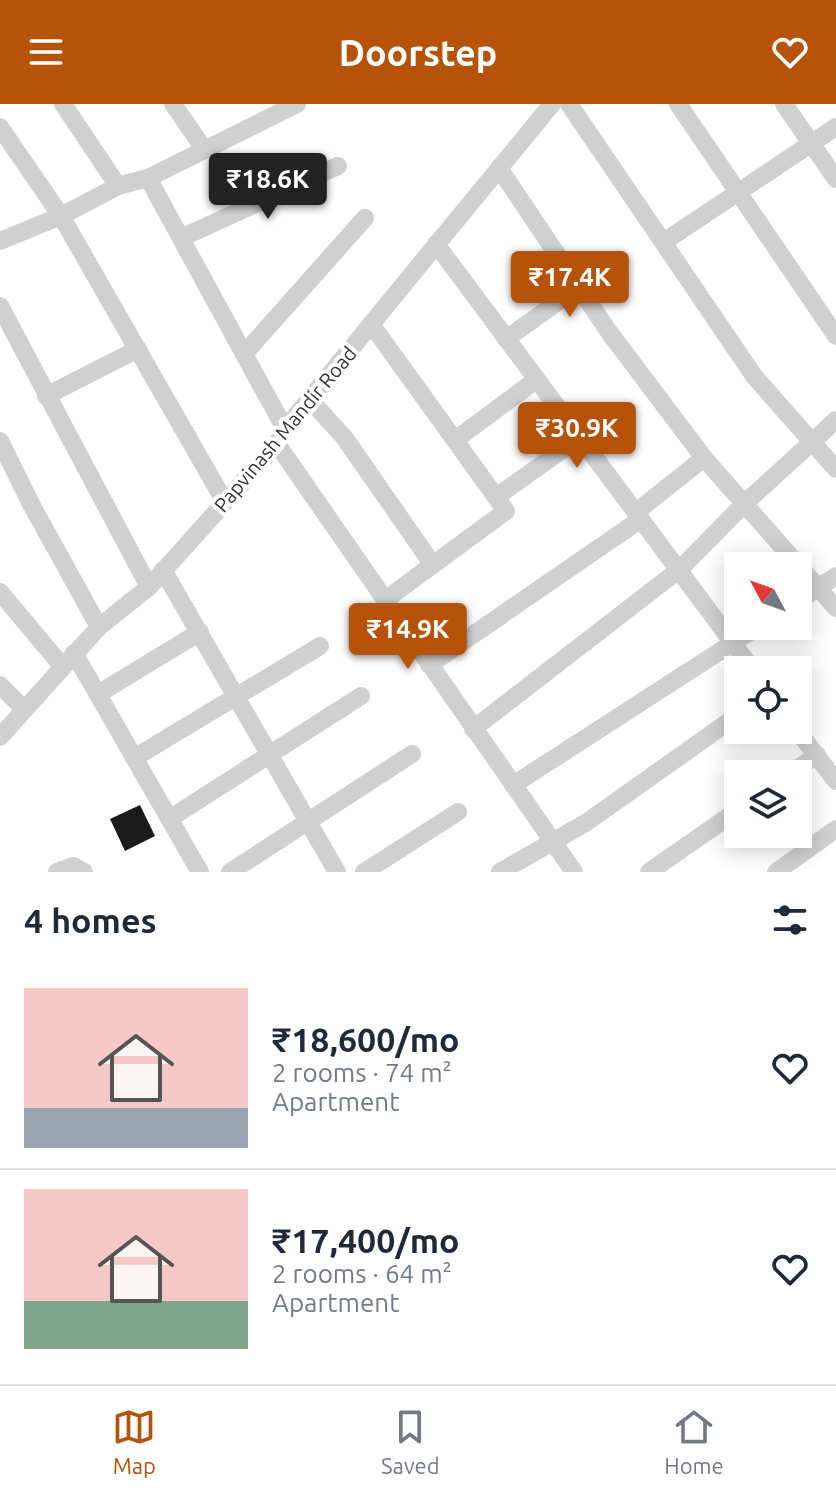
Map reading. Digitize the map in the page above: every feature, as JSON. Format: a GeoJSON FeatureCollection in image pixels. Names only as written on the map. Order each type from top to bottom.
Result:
{"type":"FeatureCollection","features":[{"type":"Feature","properties":{"kind":"street"},"geometry":{"type":"LineString","coordinates":[[63,104],[118,186]]}},
{"type":"Feature","properties":{"kind":"street"},"geometry":{"type":"LineString","coordinates":[[173,104],[204,149]]}},
{"type":"Feature","properties":{"kind":"street","name":"Papvinash Mandir Road"},"geometry":{"type":"LineString","coordinates":[[0,737],[99,627],[149,587],[225,502],[552,104]]}},
{"type":"Feature","properties":{"kind":"street"},"geometry":{"type":"LineString","coordinates":[[569,104],[754,376],[836,469]]}},
{"type":"Feature","properties":{"kind":"street"},"geometry":{"type":"LineString","coordinates":[[678,104],[836,336]]}},
{"type":"Feature","properties":{"kind":"street"},"geometry":{"type":"LineString","coordinates":[[784,104],[836,179]]}},
{"type":"Feature","properties":{"kind":"street"},"geometry":{"type":"LineString","coordinates":[[0,241],[61,216],[118,186],[148,178],[292,105]]}},
{"type":"Feature","properties":{"kind":"street"},"geometry":{"type":"LineString","coordinates":[[0,127],[61,216],[225,502]]}},
{"type":"Feature","properties":{"kind":"street"},"geometry":{"type":"LineString","coordinates":[[665,241],[836,127]]}},
{"type":"Feature","properties":{"kind":"street"},"geometry":{"type":"LineString","coordinates":[[181,238],[338,166]]}},
{"type":"Feature","properties":{"kind":"street"},"geometry":{"type":"LineString","coordinates":[[499,168],[579,287],[704,458],[744,504],[828,581],[836,608]]}},
{"type":"Feature","properties":{"kind":"street"},"geometry":{"type":"LineString","coordinates":[[148,178],[244,354],[281,436],[385,600],[574,872]]}},
{"type":"Feature","properties":{"kind":"street"},"geometry":{"type":"LineString","coordinates":[[244,354],[365,218]]}},
{"type":"Feature","properties":{"kind":"street"},"geometry":{"type":"LineString","coordinates":[[436,244],[743,656]]}},
{"type":"Feature","properties":{"kind":"street"},"geometry":{"type":"LineString","coordinates":[[506,339],[609,265]]}},
{"type":"Feature","properties":{"kind":"street"},"geometry":{"type":"LineString","coordinates":[[0,306],[149,587]]}},
{"type":"Feature","properties":{"kind":"street"},"geometry":{"type":"LineString","coordinates":[[371,324],[506,511],[385,600]]}},
{"type":"Feature","properties":{"kind":"street"},"geometry":{"type":"LineString","coordinates":[[46,396],[138,349]]}},
{"type":"Feature","properties":{"kind":"street"},"geometry":{"type":"LineString","coordinates":[[455,440],[536,380]]}},
{"type":"Feature","properties":{"kind":"street"},"geometry":{"type":"LineString","coordinates":[[309,399],[344,437],[433,565]]}},
{"type":"Feature","properties":{"kind":"street"},"geometry":{"type":"LineString","coordinates":[[473,729],[680,569],[744,504],[836,420]]}},
{"type":"Feature","properties":{"kind":"street"},"geometry":{"type":"LineString","coordinates":[[496,497],[579,438]]}},
{"type":"Feature","properties":{"kind":"street"},"geometry":{"type":"LineString","coordinates":[[0,441],[99,627]]}},
{"type":"Feature","properties":{"kind":"street"},"geometry":{"type":"LineString","coordinates":[[429,665],[638,515],[704,458]]}},
{"type":"Feature","properties":{"kind":"street"},"geometry":{"type":"LineString","coordinates":[[163,570],[337,872]]}},
{"type":"Feature","properties":{"kind":"street"},"geometry":{"type":"LineString","coordinates":[[0,592],[98,694],[200,872]]}},
{"type":"Feature","properties":{"kind":"street"},"geometry":{"type":"LineString","coordinates":[[98,694],[200,632]]}},
{"type":"Feature","properties":{"kind":"street"},"geometry":{"type":"LineString","coordinates":[[513,785],[738,640]]}},
{"type":"Feature","properties":{"kind":"street"},"geometry":{"type":"LineString","coordinates":[[134,758],[236,693],[320,646]]}},
{"type":"Feature","properties":{"kind":"street"},"geometry":{"type":"LineString","coordinates":[[0,685],[24,709]]}},
{"type":"Feature","properties":{"kind":"street"},"geometry":{"type":"LineString","coordinates":[[169,819],[361,696]]}},
{"type":"Feature","properties":{"kind":"street"},"geometry":{"type":"LineString","coordinates":[[500,872],[587,822],[724,725]]}},
{"type":"Feature","properties":{"kind":"street"},"geometry":{"type":"LineString","coordinates":[[808,744],[836,781]]}},
{"type":"Feature","properties":{"kind":"street"},"geometry":{"type":"LineString","coordinates":[[230,872],[412,754]]}},
{"type":"Feature","properties":{"kind":"street"},"geometry":{"type":"LineString","coordinates":[[810,760],[817,755]]}},
{"type":"Feature","properties":{"kind":"street"},"geometry":{"type":"LineString","coordinates":[[364,872],[458,812]]}},
{"type":"Feature","properties":{"kind":"street"},"geometry":{"type":"LineString","coordinates":[[649,872],[724,820]]}},
{"type":"Feature","properties":{"kind":"street"},"geometry":{"type":"LineString","coordinates":[[776,872],[836,829]]}},
{"type":"Feature","properties":{"kind":"street"},"geometry":{"type":"LineString","coordinates":[[57,872],[73,866],[84,872]]}},
{"type":"Feature","properties":{"kind":"building"},"geometry":{"type":"Polygon","coordinates":[[[140,805],[155,836],[125,851],[110,819],[140,805]]]}}]}
